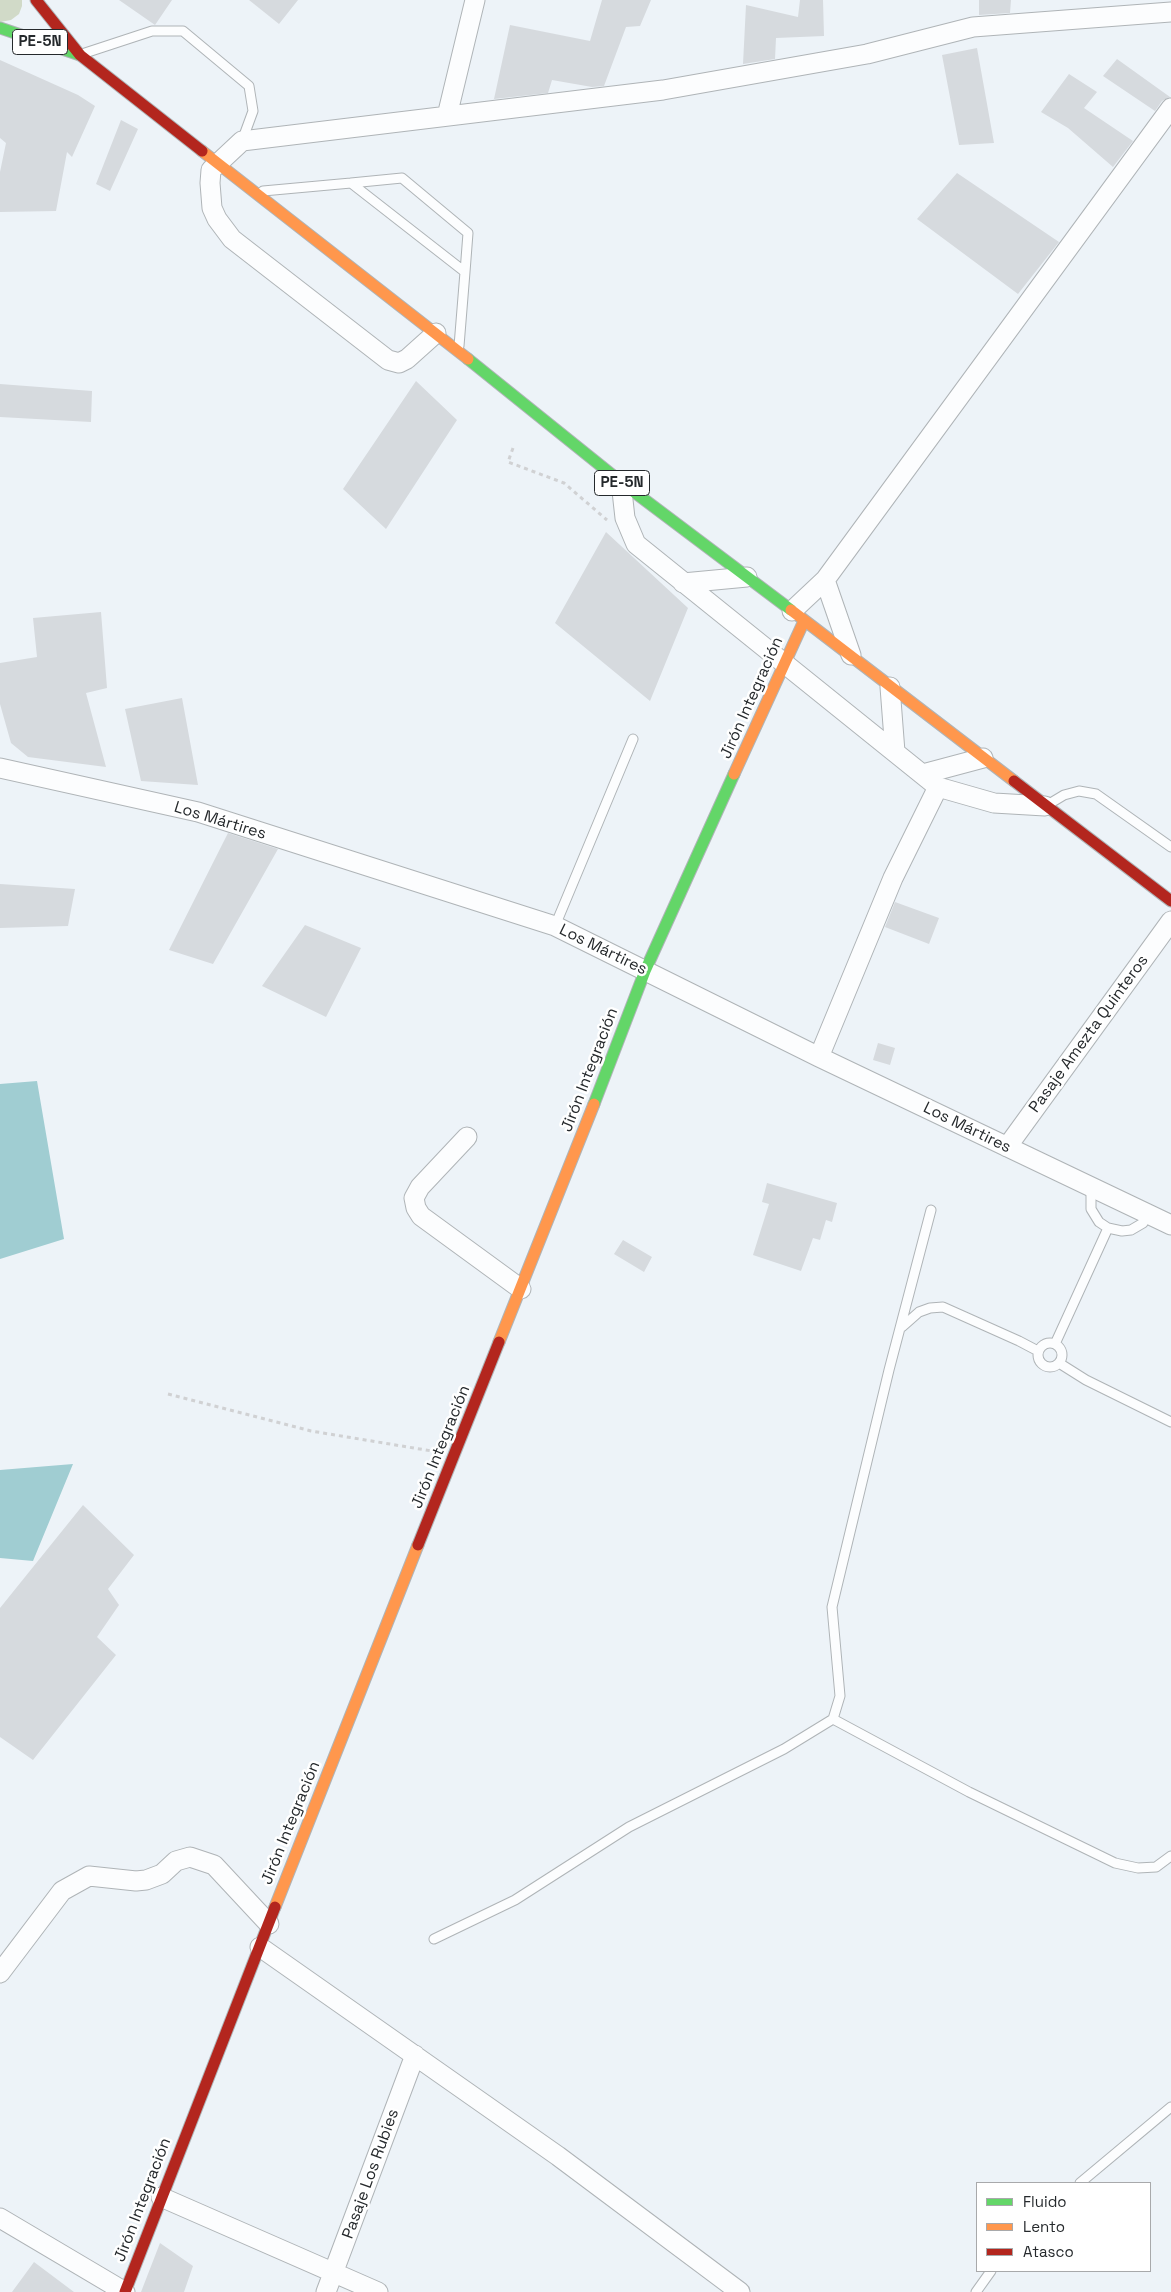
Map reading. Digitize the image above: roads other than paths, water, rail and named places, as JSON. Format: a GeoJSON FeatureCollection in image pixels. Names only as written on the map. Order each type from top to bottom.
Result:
{"type":"FeatureCollection","features":[{"type":"Feature","properties":{"kind":"street"},"geometry":{"type":"LineString","coordinates":[[447,116],[475,0]]}},
{"type":"Feature","properties":{"kind":"street","name":"PE-5N"},"geometry":{"type":"LineString","coordinates":[[32,2],[80,55],[436,333],[621,482],[851,655],[890,687],[1171,901]]}},
{"type":"Feature","properties":{"kind":"street"},"geometry":{"type":"LineString","coordinates":[[436,333],[407,359],[399,363],[388,360],[250,255],[224,230],[212,208],[211,170],[242,141],[673,88],[867,54],[973,27],[1123,8],[1171,12]]}},
{"type":"Feature","properties":{"kind":"street","name":"PE-5N"},"geometry":{"type":"LineString","coordinates":[[0,28],[12,25],[17,21]]}},
{"type":"Feature","properties":{"kind":"street","name":"PE-5N"},"geometry":{"type":"LineString","coordinates":[[0,28],[80,55]]}},
{"type":"Feature","properties":{"kind":"street"},"geometry":{"type":"LineString","coordinates":[[798,616],[1171,108]]}},
{"type":"Feature","properties":{"kind":"street"},"geometry":{"type":"LineString","coordinates":[[621,482],[625,518],[636,544],[938,787],[994,803],[1045,806]]}},
{"type":"Feature","properties":{"kind":"street"},"geometry":{"type":"LineString","coordinates":[[683,582],[747,576]]}},
{"type":"Feature","properties":{"kind":"street"},"geometry":{"type":"LineString","coordinates":[[825,580],[851,655]]}},
{"type":"Feature","properties":{"kind":"street","name":"Jirón Integración"},"geometry":{"type":"LineString","coordinates":[[125,2292],[269,1924],[558,1200],[645,971],[785,664],[798,616]]}},
{"type":"Feature","properties":{"kind":"street"},"geometry":{"type":"LineString","coordinates":[[890,687],[896,752]]}},
{"type":"Feature","properties":{"kind":"street"},"geometry":{"type":"LineString","coordinates":[[923,774],[983,758]]}},
{"type":"Feature","properties":{"kind":"street","name":"Los Mártires"},"geometry":{"type":"LineString","coordinates":[[0,768],[198,812],[555,926],[818,1057],[1171,1225]]}},
{"type":"Feature","properties":{"kind":"street"},"geometry":{"type":"LineString","coordinates":[[818,1057],[893,878],[938,787]]}},
{"type":"Feature","properties":{"kind":"street","name":"Pasaje Amezta Quinteros"},"geometry":{"type":"LineString","coordinates":[[1007,1147],[1171,921]]}},
{"type":"Feature","properties":{"kind":"street"},"geometry":{"type":"LineString","coordinates":[[467,1137],[420,1187],[414,1198],[416,1208],[421,1216],[521,1289]]}},
{"type":"Feature","properties":{"kind":"street"},"geometry":{"type":"LineString","coordinates":[[0,1973],[62,1891],[89,1876],[136,1881],[146,1880],[162,1874],[176,1861],[190,1857],[214,1865],[269,1924]]}},
{"type":"Feature","properties":{"kind":"street"},"geometry":{"type":"LineString","coordinates":[[260,1947],[558,2156],[740,2292]]}},
{"type":"Feature","properties":{"kind":"street","name":"Pasaje Los Rubies"},"geometry":{"type":"LineString","coordinates":[[326,2292],[415,2055]]}},
{"type":"Feature","properties":{"kind":"street"},"geometry":{"type":"LineString","coordinates":[[161,2197],[334,2271],[378,2292]]}},
{"type":"Feature","properties":{"kind":"street"},"geometry":{"type":"LineString","coordinates":[[0,2218],[125,2292]]}},
{"type":"Feature","properties":{"kind":"lane"},"geometry":{"type":"LineString","coordinates":[[80,55],[152,30],[183,32],[249,86],[253,111],[242,141]]}},
{"type":"Feature","properties":{"kind":"lane"},"geometry":{"type":"LineString","coordinates":[[254,192],[402,178],[468,233],[459,352]]}},
{"type":"Feature","properties":{"kind":"lane"},"geometry":{"type":"LineString","coordinates":[[351,184],[465,272]]}},
{"type":"Feature","properties":{"kind":"lane"},"geometry":{"type":"LineString","coordinates":[[555,926],[633,739]]}},
{"type":"Feature","properties":{"kind":"lane"},"geometry":{"type":"LineString","coordinates":[[1045,806],[1064,795],[1079,792],[1096,794],[1171,847]]}},
{"type":"Feature","properties":{"kind":"lane"},"geometry":{"type":"LineString","coordinates":[[1094,1188],[1091,1194],[1091,1209],[1099,1222],[1108,1228],[1122,1231],[1131,1230],[1143,1223],[1148,1214]]}},
{"type":"Feature","properties":{"kind":"lane"},"geometry":{"type":"LineString","coordinates":[[434,1939],[515,1900],[630,1827],[784,1749],[834,1719],[840,1696],[832,1607],[931,1210]]}},
{"type":"Feature","properties":{"kind":"lane"},"geometry":{"type":"LineString","coordinates":[[1055,1344],[1108,1228]]}},
{"type":"Feature","properties":{"kind":"lane"},"geometry":{"type":"LineString","coordinates":[[900,1330],[919,1312],[930,1308],[943,1307],[1019,1340],[1038,1351]]}},
{"type":"Feature","properties":{"kind":"lane"},"geometry":{"type":"LineString","coordinates":[[1044,1344],[1055,1344],[1062,1352],[1059,1363],[1049,1368],[1044,1366],[1037,1357],[1038,1351],[1044,1344]]}},
{"type":"Feature","properties":{"kind":"lane"},"geometry":{"type":"LineString","coordinates":[[1059,1363],[1086,1380],[1171,1422]]}},
{"type":"Feature","properties":{"kind":"lane"},"geometry":{"type":"LineString","coordinates":[[834,1719],[969,1792],[1115,1863],[1138,1868],[1156,1867],[1171,1856]]}},
{"type":"Feature","properties":{"kind":"lane"},"geometry":{"type":"LineString","coordinates":[[1081,2182],[1171,2107]]}},
{"type":"Feature","properties":{"kind":"lane"},"geometry":{"type":"LineString","coordinates":[[976,2292],[990,2272]]}},
{"type":"Feature","properties":{"kind":"water"},"geometry":{"type":"Polygon","coordinates":[[[37,1081],[64,1239],[0,1259],[0,1084],[37,1081]]]}},
{"type":"Feature","properties":{"kind":"water"},"geometry":{"type":"Polygon","coordinates":[[[73,1464],[33,1561],[0,1558],[0,1470],[73,1464]]]}}]}
